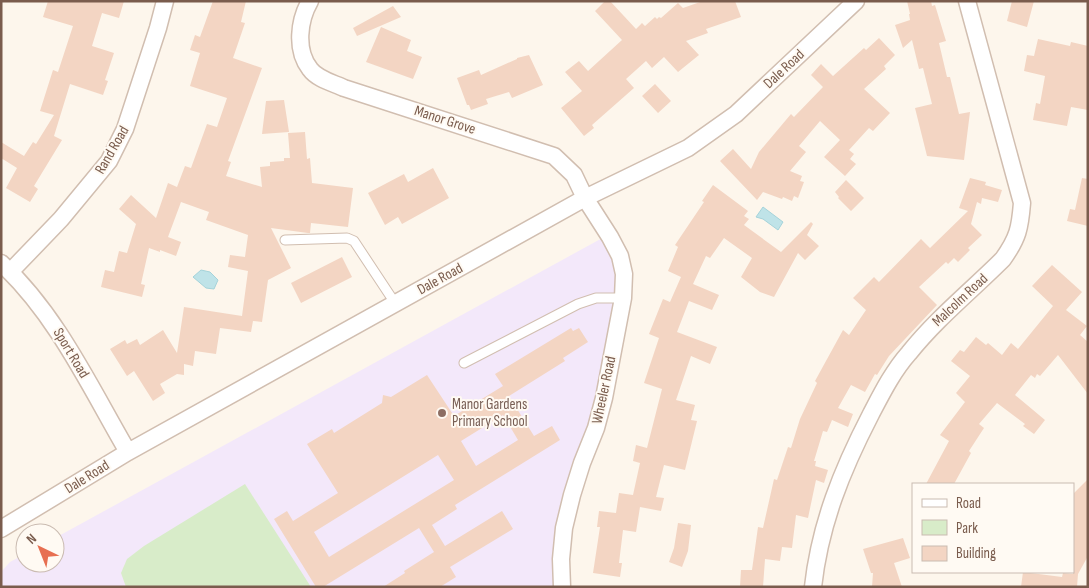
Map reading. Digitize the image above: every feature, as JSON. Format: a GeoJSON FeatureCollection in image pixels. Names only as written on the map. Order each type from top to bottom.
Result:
{"type":"FeatureCollection","features":[{"type":"Feature","properties":{"kind":"street","name":"Rand Road"},"geometry":{"type":"LineString","coordinates":[[6,268],[61,219],[109,161],[126,129],[165,1]]}},
{"type":"Feature","properties":{"kind":"street","name":"Manor Grove"},"geometry":{"type":"LineString","coordinates":[[310,1],[300,27],[302,49],[310,69],[324,79],[344,88],[554,156],[574,175],[585,198]]}},
{"type":"Feature","properties":{"kind":"street","name":"Dale Road"},"geometry":{"type":"LineString","coordinates":[[1,529],[128,452],[585,198],[688,148],[736,114],[856,1]]}},
{"type":"Feature","properties":{"kind":"street","name":"Malcolm Road"},"geometry":{"type":"LineString","coordinates":[[813,587],[816,556],[839,483],[850,454],[890,377],[926,332],[1003,259],[1013,245],[1021,225],[1022,203],[967,1]]}},
{"type":"Feature","properties":{"kind":"street","name":"Wheeler Road"},"geometry":{"type":"LineString","coordinates":[[562,587],[561,560],[564,528],[572,495],[596,428],[604,398],[622,298],[624,274],[620,256],[585,198]]}},
{"type":"Feature","properties":{"kind":"street","name":"Sport Road"},"geometry":{"type":"LineString","coordinates":[[6,268],[34,298],[56,327],[128,452]]}},
{"type":"Feature","properties":{"kind":"lane"},"geometry":{"type":"LineString","coordinates":[[285,240],[347,238],[354,241],[396,303]]}},
{"type":"Feature","properties":{"kind":"lane"},"geometry":{"type":"LineString","coordinates":[[464,363],[578,304],[596,298],[622,298]]}},
{"type":"Feature","properties":{"kind":"shaded area","name":"Manor Gardens Primary School"},"geometry":{"type":"Polygon","coordinates":[[[606,236],[626,277],[582,463],[562,587],[1,587],[1,572],[15,559],[15,573],[65,573],[65,533],[606,236]]]}},
{"type":"Feature","properties":{"kind":"green space"},"geometry":{"type":"Polygon","coordinates":[[[245,484],[311,587],[126,587],[121,573],[127,559],[144,546],[245,484]]]}},
{"type":"Feature","properties":{"kind":"water"},"geometry":{"type":"Polygon","coordinates":[[[763,207],[783,222],[778,230],[763,219],[756,217],[763,207]]]}},
{"type":"Feature","properties":{"kind":"water"},"geometry":{"type":"Polygon","coordinates":[[[201,270],[210,272],[218,280],[214,289],[206,288],[193,277],[201,270]]]}},
{"type":"Feature","properties":{"kind":"building"},"geometry":{"type":"Polygon","coordinates":[[[48,1],[124,1],[119,18],[102,13],[92,46],[114,53],[105,80],[108,81],[103,95],[70,84],[54,136],[62,140],[34,186],[38,189],[30,202],[6,188],[17,168],[1,158],[1,142],[24,156],[33,142],[36,144],[54,115],[40,111],[53,70],[58,72],[73,26],[43,17],[48,1]]]}},
{"type":"Feature","properties":{"kind":"building"},"geometry":{"type":"Polygon","coordinates":[[[213,1],[246,1],[241,22],[245,23],[233,58],[262,68],[228,161],[231,162],[226,176],[262,187],[260,167],[270,166],[270,162],[284,161],[284,158],[290,158],[288,133],[305,132],[307,159],[310,158],[312,183],[353,188],[348,227],[311,223],[310,233],[271,228],[291,268],[268,280],[262,322],[253,321],[251,332],[220,328],[216,354],[195,351],[193,366],[184,364],[184,375],[177,374],[160,384],[165,393],[153,401],[134,371],[127,376],[110,349],[125,340],[127,344],[137,339],[140,345],[163,330],[177,353],[184,307],[242,316],[248,271],[228,267],[230,255],[245,257],[248,235],[206,220],[209,212],[181,202],[168,237],[181,242],[176,256],[149,248],[141,284],[145,285],[142,297],[101,287],[105,270],[114,272],[119,251],[127,253],[136,224],[119,209],[131,195],[156,218],[168,183],[177,187],[185,166],[191,168],[207,124],[217,127],[227,98],[190,86],[200,53],[190,50],[195,35],[200,37],[213,1]]]}},
{"type":"Feature","properties":{"kind":"building"},"geometry":{"type":"Polygon","coordinates":[[[605,1],[610,1],[636,29],[642,23],[645,26],[655,17],[657,19],[661,18],[678,3],[683,8],[703,1],[735,1],[741,17],[706,29],[708,33],[686,41],[699,55],[678,72],[664,57],[652,68],[646,61],[626,79],[634,88],[592,125],[594,128],[584,136],[561,108],[582,91],[565,72],[579,61],[588,71],[622,40],[595,11],[605,1]]]}},
{"type":"Feature","properties":{"kind":"building"},"geometry":{"type":"Polygon","coordinates":[[[907,1],[931,1],[932,6],[935,5],[946,41],[939,43],[947,77],[950,77],[959,114],[970,112],[964,160],[927,156],[915,108],[932,104],[923,68],[919,69],[912,40],[903,48],[895,25],[910,20],[907,1]]]}},
{"type":"Feature","properties":{"kind":"building"},"geometry":{"type":"Polygon","coordinates":[[[1012,1],[1034,1],[1027,27],[1007,21],[1012,1]]]}},
{"type":"Feature","properties":{"kind":"building"},"geometry":{"type":"Polygon","coordinates":[[[393,6],[401,17],[357,36],[353,28],[393,6]]]}},
{"type":"Feature","properties":{"kind":"building"},"geometry":{"type":"Polygon","coordinates":[[[381,27],[411,40],[407,51],[422,57],[413,79],[366,62],[381,27]]]}},
{"type":"Feature","properties":{"kind":"building"},"geometry":{"type":"Polygon","coordinates":[[[879,38],[895,55],[884,66],[886,69],[864,89],[890,113],[873,131],[869,128],[849,150],[854,154],[850,159],[856,164],[845,176],[824,157],[840,140],[820,121],[799,146],[806,152],[790,171],[802,176],[800,181],[804,182],[798,198],[794,196],[792,201],[763,192],[757,200],[720,161],[733,149],[751,169],[759,152],[791,114],[794,117],[823,87],[811,75],[821,64],[833,76],[864,48],[866,50],[879,38]]]}},
{"type":"Feature","properties":{"kind":"building"},"geometry":{"type":"Polygon","coordinates":[[[1038,39],[1070,46],[1071,42],[1088,46],[1088,110],[1071,107],[1067,126],[1033,120],[1036,103],[1040,104],[1045,76],[1024,71],[1027,55],[1034,56],[1038,39]]]}},
{"type":"Feature","properties":{"kind":"building"},"geometry":{"type":"Polygon","coordinates":[[[529,55],[543,85],[512,98],[509,92],[486,99],[488,104],[471,110],[469,105],[467,105],[457,78],[479,70],[481,75],[517,58],[529,55]]]}},
{"type":"Feature","properties":{"kind":"building"},"geometry":{"type":"Polygon","coordinates":[[[655,84],[671,101],[658,113],[642,96],[655,84]]]}},
{"type":"Feature","properties":{"kind":"building"},"geometry":{"type":"Polygon","coordinates":[[[284,100],[289,132],[262,134],[266,101],[284,100]]]}},
{"type":"Feature","properties":{"kind":"building"},"geometry":{"type":"Polygon","coordinates":[[[433,168],[449,198],[402,224],[398,217],[385,225],[368,193],[404,174],[408,182],[433,168]]]}},
{"type":"Feature","properties":{"kind":"building"},"geometry":{"type":"Polygon","coordinates":[[[970,178],[986,182],[985,185],[1002,190],[998,202],[982,198],[981,204],[977,202],[971,224],[982,235],[968,248],[970,250],[958,262],[954,258],[948,264],[946,262],[919,287],[937,305],[889,356],[877,375],[875,374],[865,392],[851,385],[838,408],[853,414],[848,427],[832,420],[827,432],[823,431],[814,461],[816,461],[815,466],[828,470],[824,483],[816,480],[808,518],[796,515],[792,548],[782,547],[780,561],[765,559],[763,587],[740,587],[741,570],[752,570],[758,527],[763,528],[774,479],[777,480],[788,447],[791,448],[800,419],[817,383],[815,381],[843,330],[849,335],[866,310],[853,298],[874,277],[879,282],[921,239],[930,248],[968,211],[959,208],[970,178]]]}},
{"type":"Feature","properties":{"kind":"building"},"geometry":{"type":"Polygon","coordinates":[[[1082,178],[1088,179],[1088,226],[1067,221],[1070,209],[1075,210],[1082,178]]]}},
{"type":"Feature","properties":{"kind":"building"},"geometry":{"type":"Polygon","coordinates":[[[846,180],[864,198],[851,211],[838,198],[835,192],[846,180]]]}},
{"type":"Feature","properties":{"kind":"building"},"geometry":{"type":"Polygon","coordinates":[[[713,185],[748,211],[744,216],[749,219],[744,225],[781,252],[811,222],[813,224],[807,235],[819,246],[805,260],[798,253],[774,297],[760,292],[741,277],[752,258],[724,238],[710,258],[706,256],[693,284],[719,295],[712,310],[689,301],[677,332],[717,347],[710,364],[691,356],[676,400],[695,405],[691,420],[697,421],[685,470],[664,465],[656,497],[664,498],[661,511],[640,507],[636,532],[623,530],[619,563],[622,563],[620,577],[593,573],[600,527],[597,527],[599,511],[616,513],[619,493],[633,495],[640,463],[633,461],[636,445],[647,448],[662,389],[644,383],[659,338],[649,334],[663,299],[670,302],[681,277],[668,271],[678,247],[675,245],[713,185]]]}},
{"type":"Feature","properties":{"kind":"building"},"geometry":{"type":"Polygon","coordinates":[[[342,257],[352,277],[301,303],[291,283],[342,257]]]}},
{"type":"Feature","properties":{"kind":"building"},"geometry":{"type":"Polygon","coordinates":[[[1052,265],[1082,292],[1066,310],[1087,326],[1080,335],[1088,342],[1088,394],[1058,355],[1040,376],[1037,374],[1035,378],[1031,375],[1015,395],[1045,420],[1034,434],[1023,426],[1025,424],[997,403],[979,424],[984,428],[969,451],[971,453],[955,483],[927,483],[949,441],[940,435],[965,402],[956,393],[970,376],[951,361],[960,350],[964,352],[976,337],[986,345],[988,343],[1002,355],[1011,343],[1018,349],[1053,306],[1032,286],[1052,265]]]}},
{"type":"Feature","properties":{"kind":"building"},"geometry":{"type":"Polygon","coordinates":[[[571,328],[573,331],[579,328],[588,342],[563,358],[565,361],[509,396],[534,436],[552,426],[560,440],[455,505],[457,509],[432,525],[445,546],[502,511],[513,529],[450,567],[456,577],[440,587],[383,587],[434,552],[419,528],[323,587],[316,587],[274,519],[287,511],[293,521],[338,493],[307,444],[332,429],[334,433],[382,403],[383,395],[391,397],[427,375],[454,416],[503,386],[495,374],[571,328]],[[503,415],[461,441],[476,466],[518,440],[503,415]],[[438,455],[314,532],[329,557],[454,480],[438,455]]]}},
{"type":"Feature","properties":{"kind":"building"},"geometry":{"type":"Polygon","coordinates":[[[1088,479],[1088,556],[1078,574],[1077,587],[1021,587],[1023,573],[1062,577],[1063,573],[1074,573],[1074,493],[1088,479]]]}},
{"type":"Feature","properties":{"kind":"building"},"geometry":{"type":"Polygon","coordinates":[[[678,523],[691,525],[688,551],[682,567],[669,562],[674,548],[678,523]]]}},
{"type":"Feature","properties":{"kind":"building"},"geometry":{"type":"Polygon","coordinates":[[[903,538],[910,558],[894,563],[902,587],[872,587],[873,573],[871,573],[863,549],[903,538]]]}},
{"type":"Feature","properties":{"kind":"place","name":"Manor Gardens Primary School"},"geometry":{"type":"Point","coordinates":[442,413]}}]}
